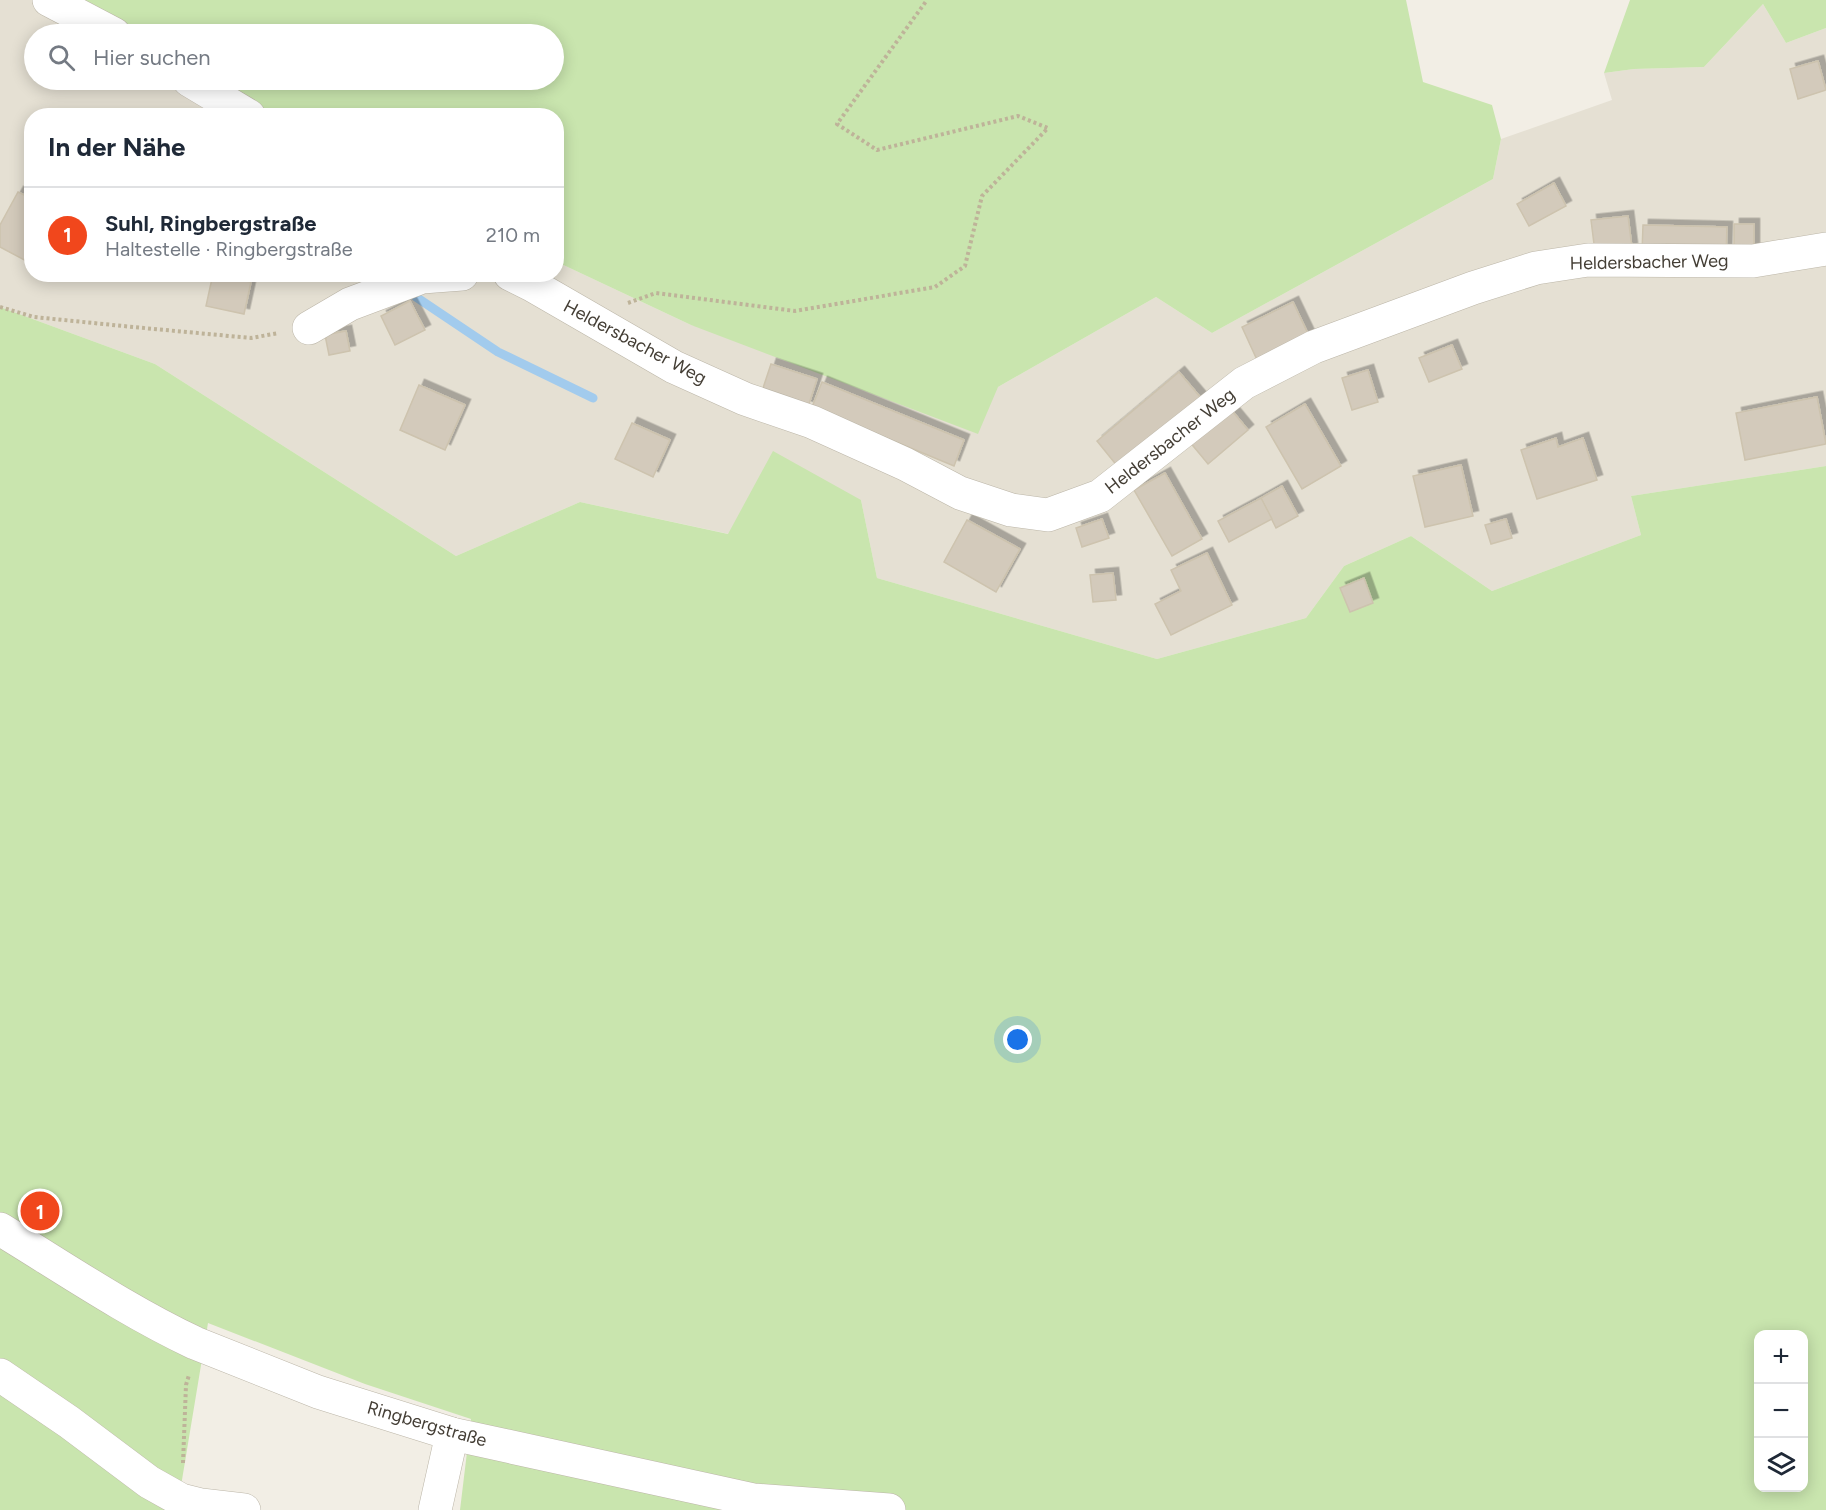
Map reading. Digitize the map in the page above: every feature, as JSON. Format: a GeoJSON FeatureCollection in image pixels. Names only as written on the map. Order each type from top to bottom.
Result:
{"type":"FeatureCollection","features":[{"type":"Feature","properties":{"kind":"street"},"geometry":{"type":"LineString","coordinates":[[50,0],[95,24]]}},
{"type":"Feature","properties":{"kind":"street"},"geometry":{"type":"LineString","coordinates":[[206,90],[236,108]]}},
{"type":"Feature","properties":{"kind":"street","name":"Heldersbacher Weg"},"geometry":{"type":"LineString","coordinates":[[524,282],[674,367],[745,399],[812,422],[905,464],[960,493],[1011,510],[1048,515],[1100,496],[1244,383],[1314,347],[1473,288],[1536,268],[1588,260],[1753,261],[1826,249]]}},
{"type":"Feature","properties":{"kind":"street"},"geometry":{"type":"LineString","coordinates":[[309,328],[350,304],[409,282]]}},
{"type":"Feature","properties":{"kind":"street","name":"Ringbergstraße"},"geometry":{"type":"LineString","coordinates":[[0,1229],[114,1300],[195,1343],[318,1392],[452,1434],[754,1500],[889,1510]]}},
{"type":"Feature","properties":{"kind":"street"},"geometry":{"type":"LineString","coordinates":[[0,1375],[69,1422],[181,1505],[244,1510]]}},
{"type":"Feature","properties":{"kind":"street"},"geometry":{"type":"LineString","coordinates":[[435,1510],[452,1434]]}},
{"type":"Feature","properties":{"kind":"path"},"geometry":{"type":"LineString","coordinates":[[587,317],[656,293],[795,310],[935,287],[965,266],[982,196],[1048,128],[1018,116],[877,150],[837,124],[927,0]]}},
{"type":"Feature","properties":{"kind":"path"},"geometry":{"type":"LineString","coordinates":[[0,307],[34,317],[251,338],[309,328]]}},
{"type":"Feature","properties":{"kind":"path"},"geometry":{"type":"LineString","coordinates":[[181,1505],[186,1385],[195,1343]]}},
{"type":"Feature","properties":{"kind":"shaded area"},"geometry":{"type":"Polygon","coordinates":[[[0,0],[76,0],[120,24],[24,24],[24,90],[230,90],[260,108],[24,108],[24,282],[564,282],[564,265],[691,325],[998,387],[1156,297],[1212,333],[1493,179],[1501,139],[1612,100],[1604,73],[1634,69],[1704,67],[1763,4],[1786,43],[1826,28],[1826,466],[1631,496],[1641,535],[1492,591],[1411,536],[1344,566],[1306,618],[1157,659],[877,578],[861,500],[729,534],[580,502],[456,556],[155,364],[0,307],[0,0]]]}},
{"type":"Feature","properties":{"kind":"green space"},"geometry":{"type":"Polygon","coordinates":[[[76,0],[1406,0],[1423,82],[1492,105],[1501,139],[1493,179],[1212,333],[1156,297],[998,387],[978,434],[691,325],[564,265],[564,108],[260,108],[230,90],[564,90],[564,24],[120,24],[76,0]]]}},
{"type":"Feature","properties":{"kind":"green space"},"geometry":{"type":"Polygon","coordinates":[[[1630,0],[1826,0],[1826,28],[1786,43],[1763,4],[1704,67],[1634,69],[1604,73],[1630,0]]]}},
{"type":"Feature","properties":{"kind":"green space"},"geometry":{"type":"Polygon","coordinates":[[[0,307],[155,364],[456,556],[580,502],[728,534],[773,451],[861,500],[877,578],[1157,659],[1306,618],[1344,566],[1411,536],[1492,591],[1641,535],[1631,496],[1826,466],[1826,1510],[460,1510],[471,1419],[365,1384],[208,1323],[177,1510],[0,1510],[0,307]]]}},
{"type":"Feature","properties":{"kind":"building"},"geometry":{"type":"Polygon","coordinates":[[[1818,61],[1826,90],[1798,99],[1790,69],[1818,61]]]}},
{"type":"Feature","properties":{"kind":"building"},"geometry":{"type":"Polygon","coordinates":[[[1554,183],[1566,206],[1529,226],[1517,204],[1554,183]]]}},
{"type":"Feature","properties":{"kind":"building"},"geometry":{"type":"Polygon","coordinates":[[[18,192],[24,195],[24,260],[0,247],[0,225],[18,192]]]}},
{"type":"Feature","properties":{"kind":"building"},"geometry":{"type":"Polygon","coordinates":[[[1628,216],[1632,248],[1595,252],[1591,220],[1628,216]]]}},
{"type":"Feature","properties":{"kind":"building"},"geometry":{"type":"Polygon","coordinates":[[[1734,224],[1754,224],[1754,253],[1734,253],[1734,224]]]}},
{"type":"Feature","properties":{"kind":"building"},"geometry":{"type":"Polygon","coordinates":[[[1643,225],[1727,227],[1726,254],[1642,252],[1643,225]]]}},
{"type":"Feature","properties":{"kind":"building"},"geometry":{"type":"Polygon","coordinates":[[[211,282],[251,282],[244,314],[206,306],[211,282]]]}},
{"type":"Feature","properties":{"kind":"building"},"geometry":{"type":"Polygon","coordinates":[[[410,301],[425,330],[395,345],[381,316],[410,301]]]}},
{"type":"Feature","properties":{"kind":"building"},"geometry":{"type":"Polygon","coordinates":[[[1293,302],[1310,338],[1258,362],[1242,327],[1293,302]]]}},
{"type":"Feature","properties":{"kind":"building"},"geometry":{"type":"Polygon","coordinates":[[[346,331],[350,351],[329,355],[325,335],[346,331]]]}},
{"type":"Feature","properties":{"kind":"building"},"geometry":{"type":"Polygon","coordinates":[[[1452,345],[1462,369],[1429,382],[1419,358],[1452,345]]]}},
{"type":"Feature","properties":{"kind":"building"},"geometry":{"type":"Polygon","coordinates":[[[771,364],[817,379],[808,407],[762,391],[771,364]]]}},
{"type":"Feature","properties":{"kind":"building"},"geometry":{"type":"Polygon","coordinates":[[[1368,370],[1378,402],[1352,410],[1342,378],[1368,370]]]}},
{"type":"Feature","properties":{"kind":"building"},"geometry":{"type":"Polygon","coordinates":[[[1179,372],[1201,398],[1118,467],[1097,441],[1179,372]]]}},
{"type":"Feature","properties":{"kind":"building"},"geometry":{"type":"Polygon","coordinates":[[[822,382],[964,440],[954,466],[812,407],[822,382]]]}},
{"type":"Feature","properties":{"kind":"building"},"geometry":{"type":"Polygon","coordinates":[[[419,385],[465,405],[445,450],[400,430],[419,385]]]}},
{"type":"Feature","properties":{"kind":"building"},"geometry":{"type":"Polygon","coordinates":[[[1817,397],[1826,444],[1745,460],[1736,413],[1817,397]]]}},
{"type":"Feature","properties":{"kind":"building"},"geometry":{"type":"Polygon","coordinates":[[[1305,404],[1341,466],[1302,489],[1266,427],[1305,404]]]}},
{"type":"Feature","properties":{"kind":"building"},"geometry":{"type":"Polygon","coordinates":[[[1229,407],[1248,430],[1208,464],[1189,441],[1229,407]]]}},
{"type":"Feature","properties":{"kind":"building"},"geometry":{"type":"Polygon","coordinates":[[[632,423],[670,440],[653,477],[615,459],[632,423]]]}},
{"type":"Feature","properties":{"kind":"building"},"geometry":{"type":"Polygon","coordinates":[[[1556,438],[1558,447],[1583,438],[1597,480],[1537,499],[1521,450],[1556,438]]]}},
{"type":"Feature","properties":{"kind":"building"},"geometry":{"type":"Polygon","coordinates":[[[1461,465],[1473,516],[1425,527],[1413,476],[1461,465]]]}},
{"type":"Feature","properties":{"kind":"building"},"geometry":{"type":"Polygon","coordinates":[[[1165,473],[1202,539],[1172,556],[1134,490],[1165,473]]]}},
{"type":"Feature","properties":{"kind":"building"},"geometry":{"type":"Polygon","coordinates":[[[1282,486],[1298,516],[1276,528],[1261,498],[1282,486]]]}},
{"type":"Feature","properties":{"kind":"building"},"geometry":{"type":"Polygon","coordinates":[[[1261,498],[1272,519],[1229,542],[1218,521],[1261,498]]]}},
{"type":"Feature","properties":{"kind":"building"},"geometry":{"type":"Polygon","coordinates":[[[1102,519],[1109,538],[1082,547],[1076,528],[1102,519]]]}},
{"type":"Feature","properties":{"kind":"building"},"geometry":{"type":"Polygon","coordinates":[[[1506,519],[1512,538],[1491,544],[1485,525],[1506,519]]]}},
{"type":"Feature","properties":{"kind":"building"},"geometry":{"type":"Polygon","coordinates":[[[967,520],[1020,549],[996,592],[944,562],[967,520]]]}},
{"type":"Feature","properties":{"kind":"building"},"geometry":{"type":"Polygon","coordinates":[[[1207,553],[1232,605],[1171,635],[1155,604],[1181,591],[1171,570],[1207,553]]]}},
{"type":"Feature","properties":{"kind":"building"},"geometry":{"type":"Polygon","coordinates":[[[1113,573],[1116,600],[1093,602],[1090,575],[1113,573]]]}},
{"type":"Feature","properties":{"kind":"building"},"geometry":{"type":"Polygon","coordinates":[[[1364,578],[1373,603],[1350,612],[1340,588],[1364,578]]]}},
{"type":"Feature","properties":{"kind":"waterway"},"geometry":{"type":"LineString","coordinates":[[416,297],[498,352],[593,398]]}},
{"type":"Feature","properties":{"kind":"place","name":"Suhl, Ringbergstraße"},"geometry":{"type":"Point","coordinates":[40,1211]}}]}
